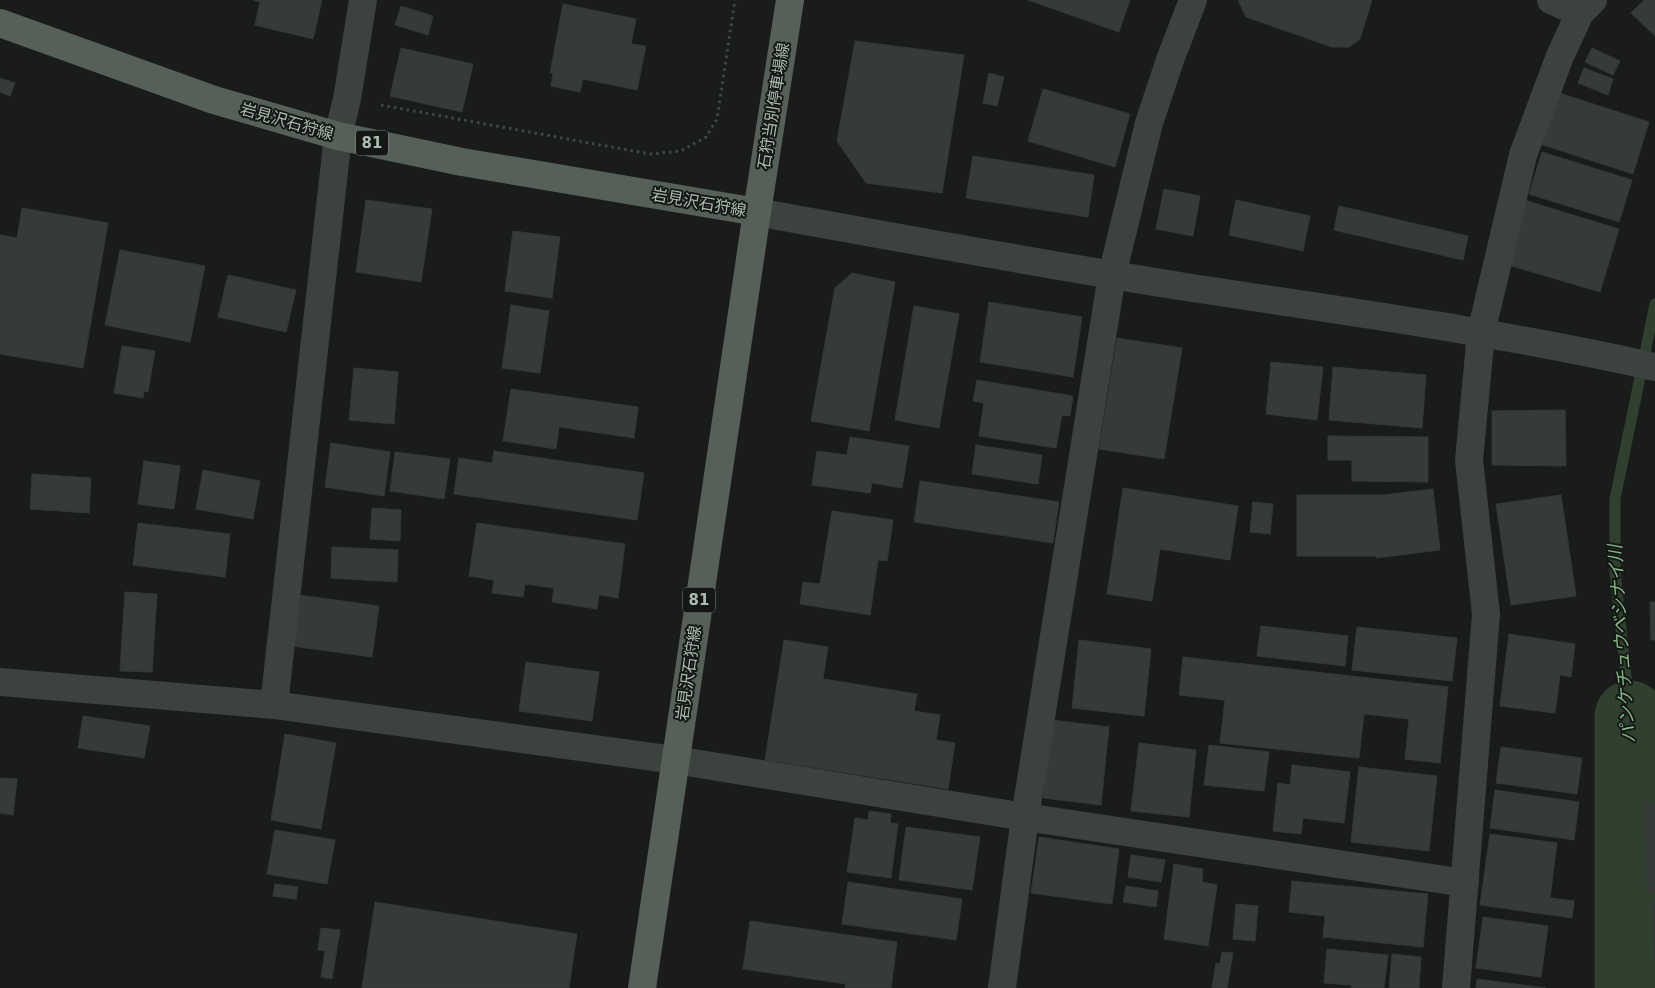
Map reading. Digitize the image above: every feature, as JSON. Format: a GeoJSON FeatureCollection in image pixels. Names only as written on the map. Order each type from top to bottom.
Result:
{"type":"FeatureCollection","features":[{"type":"Feature","properties":{"kind":"main road","name":"石狩当別停車場線"},"geometry":{"type":"LineString","coordinates":[[757,212],[790,0]]}},
{"type":"Feature","properties":{"kind":"main road","name":"岩見沢石狩線"},"geometry":{"type":"LineString","coordinates":[[0,23],[214,100],[338,136],[462,162],[757,212],[642,988]]}},
{"type":"Feature","properties":{"kind":"street"},"geometry":{"type":"LineString","coordinates":[[274,705],[338,136],[347,99],[364,0]]}},
{"type":"Feature","properties":{"kind":"street"},"geometry":{"type":"LineString","coordinates":[[1002,988],[1025,817],[1112,275],[1149,123],[1193,0]]}},
{"type":"Feature","properties":{"kind":"street"},"geometry":{"type":"LineString","coordinates":[[1456,988],[1486,614],[1468,460],[1481,333],[1523,155],[1560,56],[1587,7],[1551,0]]}},
{"type":"Feature","properties":{"kind":"street"},"geometry":{"type":"LineString","coordinates":[[757,212],[1112,275],[1481,333],[1655,367]]}},
{"type":"Feature","properties":{"kind":"street"},"geometry":{"type":"LineString","coordinates":[[0,682],[274,705],[675,760],[1025,817],[1465,883]]}},
{"type":"Feature","properties":{"kind":"path"},"geometry":{"type":"LineString","coordinates":[[347,99],[650,154],[681,151],[706,137],[717,119],[735,0]]}},
{"type":"Feature","properties":{"kind":"building"},"geometry":{"type":"Polygon","coordinates":[[[253,0],[322,0],[313,39],[255,25],[260,2],[253,0]]]}},
{"type":"Feature","properties":{"kind":"building"},"geometry":{"type":"Polygon","coordinates":[[[1028,0],[1130,0],[1119,32],[1028,0]]]}},
{"type":"Feature","properties":{"kind":"building"},"geometry":{"type":"Polygon","coordinates":[[[1238,0],[1372,0],[1360,39],[1349,47],[1332,47],[1246,17],[1238,0]]]}},
{"type":"Feature","properties":{"kind":"building"},"geometry":{"type":"Polygon","coordinates":[[[1644,0],[1655,0],[1655,36],[1631,13],[1644,0]]]}},
{"type":"Feature","properties":{"kind":"building"},"geometry":{"type":"Polygon","coordinates":[[[563,4],[636,19],[631,44],[646,46],[637,90],[583,79],[580,92],[551,86],[553,73],[550,73],[563,4]]]}},
{"type":"Feature","properties":{"kind":"building"},"geometry":{"type":"Polygon","coordinates":[[[401,6],[433,16],[428,35],[395,25],[401,6]]]}},
{"type":"Feature","properties":{"kind":"building"},"geometry":{"type":"Polygon","coordinates":[[[855,41],[964,55],[942,193],[866,183],[837,141],[855,41]]]}},
{"type":"Feature","properties":{"kind":"building"},"geometry":{"type":"Polygon","coordinates":[[[401,48],[473,64],[462,112],[390,96],[401,48]]]}},
{"type":"Feature","properties":{"kind":"building"},"geometry":{"type":"Polygon","coordinates":[[[1592,48],[1620,61],[1613,75],[1585,62],[1592,48]]]}},
{"type":"Feature","properties":{"kind":"building"},"geometry":{"type":"Polygon","coordinates":[[[1584,68],[1613,79],[1608,95],[1578,83],[1584,68]]]}},
{"type":"Feature","properties":{"kind":"building"},"geometry":{"type":"Polygon","coordinates":[[[989,73],[1004,77],[997,106],[983,103],[989,73]]]}},
{"type":"Feature","properties":{"kind":"building"},"geometry":{"type":"Polygon","coordinates":[[[0,78],[15,83],[10,96],[0,92],[0,78]]]}},
{"type":"Feature","properties":{"kind":"building"},"geometry":{"type":"Polygon","coordinates":[[[1043,89],[1130,114],[1115,167],[1028,141],[1043,89]]]}},
{"type":"Feature","properties":{"kind":"building"},"geometry":{"type":"Polygon","coordinates":[[[1553,91],[1649,122],[1633,174],[1537,143],[1553,91]]]}},
{"type":"Feature","properties":{"kind":"building"},"geometry":{"type":"Polygon","coordinates":[[[1542,152],[1632,180],[1619,222],[1529,194],[1542,152]]]}},
{"type":"Feature","properties":{"kind":"building"},"geometry":{"type":"Polygon","coordinates":[[[973,156],[1094,175],[1088,217],[966,198],[973,156]]]}},
{"type":"Feature","properties":{"kind":"building"},"geometry":{"type":"Polygon","coordinates":[[[1164,189],[1200,196],[1193,236],[1156,229],[1164,189]]]}},
{"type":"Feature","properties":{"kind":"building"},"geometry":{"type":"Polygon","coordinates":[[[366,200],[432,209],[421,282],[356,272],[366,200]]]}},
{"type":"Feature","properties":{"kind":"building"},"geometry":{"type":"Polygon","coordinates":[[[1236,200],[1310,216],[1303,251],[1229,235],[1236,200]]]}},
{"type":"Feature","properties":{"kind":"building"},"geometry":{"type":"Polygon","coordinates":[[[1524,200],[1619,229],[1600,292],[1505,264],[1524,200]]]}},
{"type":"Feature","properties":{"kind":"building"},"geometry":{"type":"Polygon","coordinates":[[[1339,206],[1468,236],[1463,260],[1334,230],[1339,206]]]}},
{"type":"Feature","properties":{"kind":"building"},"geometry":{"type":"Polygon","coordinates":[[[22,208],[108,223],[83,368],[0,354],[0,235],[17,238],[22,208]]]}},
{"type":"Feature","properties":{"kind":"building"},"geometry":{"type":"Polygon","coordinates":[[[513,231],[560,237],[552,298],[505,291],[513,231]]]}},
{"type":"Feature","properties":{"kind":"building"},"geometry":{"type":"Polygon","coordinates":[[[120,250],[205,266],[190,342],[105,325],[120,250]]]}},
{"type":"Feature","properties":{"kind":"building"},"geometry":{"type":"Polygon","coordinates":[[[852,273],[895,282],[869,431],[811,421],[835,288],[852,273]]]}},
{"type":"Feature","properties":{"kind":"building"},"geometry":{"type":"Polygon","coordinates":[[[228,275],[296,290],[286,332],[218,317],[228,275]]]}},
{"type":"Feature","properties":{"kind":"building"},"geometry":{"type":"Polygon","coordinates":[[[989,302],[1082,317],[1073,377],[980,362],[989,302]]]}},
{"type":"Feature","properties":{"kind":"building"},"geometry":{"type":"Polygon","coordinates":[[[511,305],[549,311],[540,373],[502,368],[511,305]]]}},
{"type":"Feature","properties":{"kind":"building"},"geometry":{"type":"Polygon","coordinates":[[[914,306],[959,314],[939,428],[895,420],[914,306]]]}},
{"type":"Feature","properties":{"kind":"building"},"geometry":{"type":"Polygon","coordinates":[[[1117,338],[1182,348],[1164,459],[1099,449],[1117,338]]]}},
{"type":"Feature","properties":{"kind":"building"},"geometry":{"type":"Polygon","coordinates":[[[122,346],[155,351],[148,392],[144,391],[143,398],[114,393],[122,346]]]}},
{"type":"Feature","properties":{"kind":"building"},"geometry":{"type":"Polygon","coordinates":[[[1271,362],[1323,367],[1317,420],[1266,414],[1271,362]]]}},
{"type":"Feature","properties":{"kind":"building"},"geometry":{"type":"Polygon","coordinates":[[[1333,367],[1426,375],[1422,428],[1329,420],[1333,367]]]}},
{"type":"Feature","properties":{"kind":"building"},"geometry":{"type":"Polygon","coordinates":[[[354,368],[398,372],[394,424],[349,420],[354,368]]]}},
{"type":"Feature","properties":{"kind":"building"},"geometry":{"type":"Polygon","coordinates":[[[977,380],[1073,396],[1070,416],[1062,415],[1056,448],[979,436],[984,403],[973,401],[977,380]]]}},
{"type":"Feature","properties":{"kind":"building"},"geometry":{"type":"Polygon","coordinates":[[[511,389],[638,407],[634,438],[559,427],[556,449],[503,441],[511,389]]]}},
{"type":"Feature","properties":{"kind":"building"},"geometry":{"type":"Polygon","coordinates":[[[1565,410],[1566,466],[1492,465],[1492,411],[1565,410]]]}},
{"type":"Feature","properties":{"kind":"building"},"geometry":{"type":"Polygon","coordinates":[[[1328,436],[1428,437],[1428,482],[1352,481],[1352,460],[1328,460],[1328,436]]]}},
{"type":"Feature","properties":{"kind":"building"},"geometry":{"type":"Polygon","coordinates":[[[850,437],[909,446],[902,488],[872,483],[870,493],[812,485],[817,451],[847,455],[850,437]]]}},
{"type":"Feature","properties":{"kind":"building"},"geometry":{"type":"Polygon","coordinates":[[[331,443],[390,452],[384,496],[325,487],[331,443]]]}},
{"type":"Feature","properties":{"kind":"building"},"geometry":{"type":"Polygon","coordinates":[[[976,445],[1042,455],[1038,484],[972,474],[976,445]]]}},
{"type":"Feature","properties":{"kind":"building"},"geometry":{"type":"Polygon","coordinates":[[[494,451],[644,473],[637,520],[454,494],[459,458],[492,463],[494,451]]]}},
{"type":"Feature","properties":{"kind":"building"},"geometry":{"type":"Polygon","coordinates":[[[395,452],[450,459],[444,499],[390,491],[395,452]]]}},
{"type":"Feature","properties":{"kind":"building"},"geometry":{"type":"Polygon","coordinates":[[[144,461],[180,466],[174,509],[138,504],[144,461]]]}},
{"type":"Feature","properties":{"kind":"building"},"geometry":{"type":"Polygon","coordinates":[[[203,470],[260,481],[253,519],[196,509],[203,470]]]}},
{"type":"Feature","properties":{"kind":"building"},"geometry":{"type":"Polygon","coordinates":[[[32,474],[91,478],[89,513],[30,509],[32,474]]]}},
{"type":"Feature","properties":{"kind":"building"},"geometry":{"type":"Polygon","coordinates":[[[920,481],[1059,502],[1053,543],[914,522],[920,481]]]}},
{"type":"Feature","properties":{"kind":"building"},"geometry":{"type":"Polygon","coordinates":[[[1123,488],[1238,506],[1230,560],[1160,549],[1152,601],[1107,594],[1123,488]]]}},
{"type":"Feature","properties":{"kind":"building"},"geometry":{"type":"Polygon","coordinates":[[[1433,489],[1440,550],[1376,558],[1376,556],[1297,556],[1297,495],[1383,495],[1433,489]]]}},
{"type":"Feature","properties":{"kind":"building"},"geometry":{"type":"Polygon","coordinates":[[[1561,495],[1576,596],[1511,605],[1496,504],[1561,495]]]}},
{"type":"Feature","properties":{"kind":"building"},"geometry":{"type":"Polygon","coordinates":[[[1253,502],[1273,504],[1270,534],[1250,532],[1253,502]]]}},
{"type":"Feature","properties":{"kind":"building"},"geometry":{"type":"Polygon","coordinates":[[[372,508],[401,510],[400,541],[370,539],[372,508]]]}},
{"type":"Feature","properties":{"kind":"building"},"geometry":{"type":"Polygon","coordinates":[[[832,511],[893,520],[887,561],[878,560],[870,615],[800,604],[803,582],[820,584],[832,511]]]}},
{"type":"Feature","properties":{"kind":"building"},"geometry":{"type":"Polygon","coordinates":[[[138,523],[230,534],[225,577],[133,565],[138,523]]]}},
{"type":"Feature","properties":{"kind":"building"},"geometry":{"type":"Polygon","coordinates":[[[477,523],[625,544],[618,598],[599,595],[597,609],[552,602],[554,588],[525,584],[523,597],[492,593],[494,580],[469,576],[477,523]]]}},
{"type":"Feature","properties":{"kind":"building"},"geometry":{"type":"Polygon","coordinates":[[[332,547],[398,550],[397,582],[331,578],[332,547]]]}},
{"type":"Feature","properties":{"kind":"building"},"geometry":{"type":"Polygon","coordinates":[[[125,592],[157,594],[152,672],[120,671],[125,592]]]}},
{"type":"Feature","properties":{"kind":"building"},"geometry":{"type":"Polygon","coordinates":[[[299,595],[379,606],[372,657],[292,646],[299,595]]]}},
{"type":"Feature","properties":{"kind":"building"},"geometry":{"type":"Polygon","coordinates":[[[1650,602],[1655,602],[1655,640],[1651,640],[1650,602]]]}},
{"type":"Feature","properties":{"kind":"building"},"geometry":{"type":"Polygon","coordinates":[[[1261,626],[1348,636],[1345,666],[1257,656],[1261,626]]]}},
{"type":"Feature","properties":{"kind":"building"},"geometry":{"type":"Polygon","coordinates":[[[1357,627],[1457,638],[1452,681],[1352,670],[1357,627]]]}},
{"type":"Feature","properties":{"kind":"building"},"geometry":{"type":"Polygon","coordinates":[[[1509,634],[1575,644],[1571,677],[1560,675],[1555,713],[1500,706],[1509,634]]]}},
{"type":"Feature","properties":{"kind":"building"},"geometry":{"type":"Polygon","coordinates":[[[784,640],[828,647],[823,679],[917,694],[914,711],[940,715],[936,740],[955,743],[948,789],[765,760],[784,640]]]}},
{"type":"Feature","properties":{"kind":"building"},"geometry":{"type":"Polygon","coordinates":[[[1079,640],[1151,649],[1144,716],[1072,708],[1079,640]]]}},
{"type":"Feature","properties":{"kind":"building"},"geometry":{"type":"Polygon","coordinates":[[[1183,657],[1448,687],[1440,763],[1405,759],[1409,719],[1364,714],[1359,758],[1220,743],[1225,700],[1179,695],[1183,657]]]}},
{"type":"Feature","properties":{"kind":"building"},"geometry":{"type":"Polygon","coordinates":[[[526,662],[599,672],[592,721],[519,711],[526,662]]]}},
{"type":"Feature","properties":{"kind":"building"},"geometry":{"type":"Polygon","coordinates":[[[83,716],[150,726],[144,758],[78,748],[83,716]]]}},
{"type":"Feature","properties":{"kind":"building"},"geometry":{"type":"Polygon","coordinates":[[[1051,720],[1109,727],[1101,805],[1043,798],[1051,720]]]}},
{"type":"Feature","properties":{"kind":"building"},"geometry":{"type":"Polygon","coordinates":[[[285,734],[336,743],[321,829],[271,820],[285,734]]]}},
{"type":"Feature","properties":{"kind":"building"},"geometry":{"type":"Polygon","coordinates":[[[1139,743],[1196,750],[1189,817],[1131,811],[1139,743]]]}},
{"type":"Feature","properties":{"kind":"building"},"geometry":{"type":"Polygon","coordinates":[[[1209,745],[1269,752],[1264,791],[1204,785],[1209,745]]]}},
{"type":"Feature","properties":{"kind":"building"},"geometry":{"type":"Polygon","coordinates":[[[1501,747],[1582,758],[1577,794],[1496,783],[1501,747]]]}},
{"type":"Feature","properties":{"kind":"building"},"geometry":{"type":"Polygon","coordinates":[[[1292,765],[1350,772],[1344,823],[1303,818],[1301,834],[1273,831],[1278,783],[1290,785],[1292,765]]]}},
{"type":"Feature","properties":{"kind":"building"},"geometry":{"type":"Polygon","coordinates":[[[1359,767],[1437,776],[1429,851],[1351,842],[1359,767]]]}},
{"type":"Feature","properties":{"kind":"building"},"geometry":{"type":"Polygon","coordinates":[[[0,778],[17,779],[13,815],[0,813],[0,778]]]}},
{"type":"Feature","properties":{"kind":"building"},"geometry":{"type":"Polygon","coordinates":[[[1495,790],[1579,802],[1574,840],[1490,828],[1495,790]]]}},
{"type":"Feature","properties":{"kind":"building"},"geometry":{"type":"Polygon","coordinates":[[[1655,802],[1655,894],[1648,894],[1644,803],[1655,802]]]}},
{"type":"Feature","properties":{"kind":"building"},"geometry":{"type":"Polygon","coordinates":[[[869,811],[891,814],[890,823],[898,824],[891,878],[847,872],[855,818],[868,820],[869,811]]]}},
{"type":"Feature","properties":{"kind":"building"},"geometry":{"type":"Polygon","coordinates":[[[906,827],[980,837],[972,890],[899,880],[906,827]]]}},
{"type":"Feature","properties":{"kind":"building"},"geometry":{"type":"Polygon","coordinates":[[[275,830],[335,840],[327,884],[267,874],[275,830]]]}},
{"type":"Feature","properties":{"kind":"building"},"geometry":{"type":"Polygon","coordinates":[[[1490,834],[1557,843],[1550,898],[1574,901],[1572,918],[1480,905],[1490,834]]]}},
{"type":"Feature","properties":{"kind":"building"},"geometry":{"type":"Polygon","coordinates":[[[1039,837],[1119,849],[1112,904],[1031,893],[1039,837]]]}},
{"type":"Feature","properties":{"kind":"building"},"geometry":{"type":"Polygon","coordinates":[[[1131,855],[1165,860],[1161,882],[1128,877],[1131,855]]]}},
{"type":"Feature","properties":{"kind":"building"},"geometry":{"type":"Polygon","coordinates":[[[1174,864],[1203,869],[1202,882],[1217,885],[1208,946],[1164,939],[1174,864]]]}},
{"type":"Feature","properties":{"kind":"building"},"geometry":{"type":"Polygon","coordinates":[[[1292,881],[1428,894],[1423,947],[1323,937],[1325,916],[1289,912],[1292,881]]]}},
{"type":"Feature","properties":{"kind":"building"},"geometry":{"type":"Polygon","coordinates":[[[848,882],[962,899],[956,940],[842,924],[848,882]]]}},
{"type":"Feature","properties":{"kind":"building"},"geometry":{"type":"Polygon","coordinates":[[[275,884],[298,887],[296,899],[273,896],[275,884]]]}},
{"type":"Feature","properties":{"kind":"building"},"geometry":{"type":"Polygon","coordinates":[[[1126,886],[1158,891],[1156,907],[1123,902],[1126,886]]]}},
{"type":"Feature","properties":{"kind":"building"},"geometry":{"type":"Polygon","coordinates":[[[1652,901],[1655,901],[1655,964],[1652,901]]]}},
{"type":"Feature","properties":{"kind":"building"},"geometry":{"type":"Polygon","coordinates":[[[375,902],[577,934],[569,988],[362,988],[375,902]]]}},
{"type":"Feature","properties":{"kind":"building"},"geometry":{"type":"Polygon","coordinates":[[[1236,904],[1258,906],[1255,941],[1233,939],[1236,904]]]}},
{"type":"Feature","properties":{"kind":"building"},"geometry":{"type":"Polygon","coordinates":[[[1483,917],[1548,926],[1541,977],[1476,968],[1483,917]]]}},
{"type":"Feature","properties":{"kind":"building"},"geometry":{"type":"Polygon","coordinates":[[[750,921],[897,942],[891,988],[845,988],[846,984],[743,969],[750,921]]]}},
{"type":"Feature","properties":{"kind":"building"},"geometry":{"type":"Polygon","coordinates":[[[321,928],[340,930],[332,979],[321,977],[325,951],[318,950],[321,928]]]}},
{"type":"Feature","properties":{"kind":"building"},"geometry":{"type":"Polygon","coordinates":[[[1327,949],[1388,955],[1384,988],[1351,988],[1351,985],[1324,983],[1327,949]]]}},
{"type":"Feature","properties":{"kind":"building"},"geometry":{"type":"Polygon","coordinates":[[[1222,952],[1233,953],[1227,988],[1212,988],[1216,963],[1220,964],[1222,952]]]}},
{"type":"Feature","properties":{"kind":"building"},"geometry":{"type":"Polygon","coordinates":[[[1392,954],[1421,957],[1419,988],[1389,988],[1392,954]]]}},
{"type":"Feature","properties":{"kind":"building"},"geometry":{"type":"Polygon","coordinates":[[[1477,979],[1546,988],[1476,988],[1477,979]]]}},
{"type":"Feature","properties":{"kind":"waterway","name":"パンケチュウベシナイ川"},"geometry":{"type":"LineString","coordinates":[[1630,716],[1615,571],[1615,499],[1655,304]]}},
{"type":"Feature","properties":{"kind":"waterway","name":"パンケチュウベシナイ川"},"geometry":{"type":"LineString","coordinates":[[1630,716],[1630,988]]}}]}
